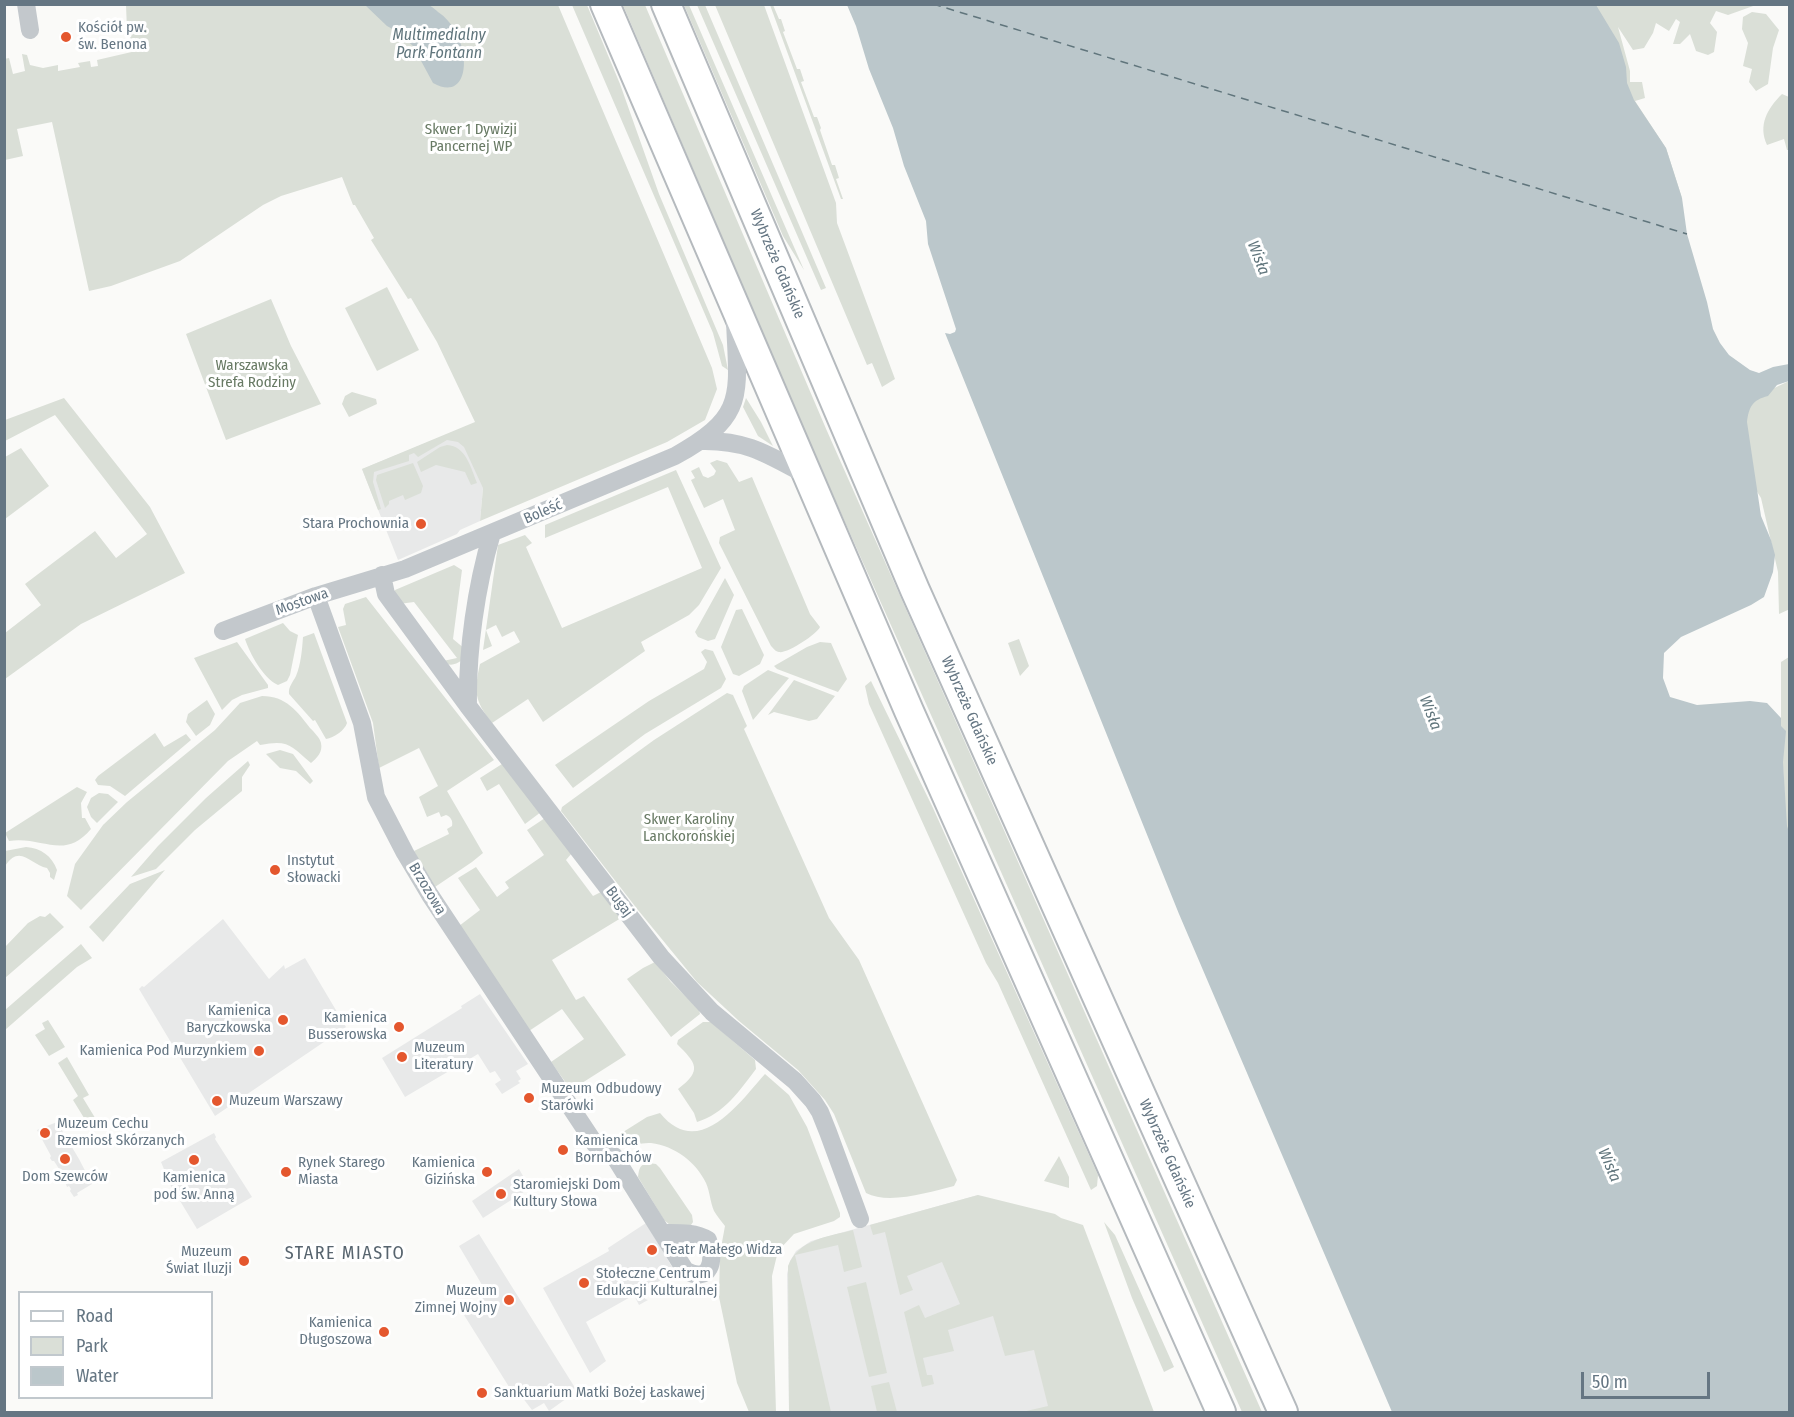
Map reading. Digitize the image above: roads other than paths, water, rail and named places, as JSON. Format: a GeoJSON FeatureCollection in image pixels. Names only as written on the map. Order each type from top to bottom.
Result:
{"type":"FeatureCollection","features":[{"type":"Feature","properties":{"kind":"main road"},"geometry":{"type":"LineString","coordinates":[[605,4],[909,711],[1221,1413]]}},
{"type":"Feature","properties":{"kind":"main road","name":"Wybrzeże Gdańskie"},"geometry":{"type":"LineString","coordinates":[[666,4],[915,590],[1283,1413]]}},
{"type":"Feature","properties":{"kind":"street"},"geometry":{"type":"LineString","coordinates":[[26,4],[30,30]]}},
{"type":"Feature","properties":{"kind":"street","name":"Boleść"},"geometry":{"type":"LineString","coordinates":[[382,575],[405,569],[492,533],[675,456],[701,441],[721,424],[729,413],[738,388],[734,307]]}},
{"type":"Feature","properties":{"kind":"street"},"geometry":{"type":"LineString","coordinates":[[701,441],[744,444],[806,475]]}},
{"type":"Feature","properties":{"kind":"street"},"geometry":{"type":"LineString","coordinates":[[468,706],[470,662],[480,582],[484,557],[492,533]]}},
{"type":"Feature","properties":{"kind":"street","name":"Mostowa"},"geometry":{"type":"LineString","coordinates":[[223,631],[316,596],[382,575]]}},
{"type":"Feature","properties":{"kind":"street","name":"Bugaj"},"geometry":{"type":"LineString","coordinates":[[382,575],[386,594],[468,706],[667,964],[712,1012],[795,1081],[813,1101],[828,1132],[860,1219]]}},
{"type":"Feature","properties":{"kind":"street","name":"Brzozowa"},"geometry":{"type":"LineString","coordinates":[[316,596],[362,723],[376,797],[405,853],[594,1144],[614,1156],[663,1233]]}},
{"type":"Feature","properties":{"kind":"water","name":"Multimedialny Park Fontann"},"geometry":{"type":"Polygon","coordinates":[[[420,3],[428,5],[450,23],[463,51],[462,77],[456,85],[446,87],[433,83],[413,46],[365,5],[420,3]]]}},
{"type":"Feature","properties":{"kind":"water","name":"Wisła"},"geometry":{"type":"Polygon","coordinates":[[[847,5],[1596,5],[1619,43],[1626,67],[1627,83],[1634,100],[1666,148],[1682,198],[1687,234],[1713,329],[1720,343],[1729,355],[1750,370],[1759,373],[1789,364],[1789,381],[1777,385],[1768,396],[1755,402],[1750,408],[1747,422],[1761,516],[1775,555],[1773,572],[1764,597],[1681,637],[1664,653],[1663,678],[1670,697],[1697,705],[1750,701],[1767,703],[1781,718],[1781,726],[1786,731],[1783,762],[1787,826],[1790,835],[1789,1412],[1392,1412],[1179,914],[945,333],[950,334],[956,329],[928,244],[926,221],[847,5]]]}},
{"type":"Feature","properties":{"kind":"place","name":"Kościół pw. św. Benona"},"geometry":{"type":"Point","coordinates":[66,37]}},
{"type":"Feature","properties":{"kind":"place","name":"Stara Prochownia"},"geometry":{"type":"Point","coordinates":[421,524]}},
{"type":"Feature","properties":{"kind":"place","name":"Instytut Słowacki"},"geometry":{"type":"Point","coordinates":[275,870]}},
{"type":"Feature","properties":{"kind":"place","name":"Kamienica Baryczkowska"},"geometry":{"type":"Point","coordinates":[283,1020]}},
{"type":"Feature","properties":{"kind":"place","name":"Kamienica Busserowska"},"geometry":{"type":"Point","coordinates":[399,1027]}},
{"type":"Feature","properties":{"kind":"place","name":"Kamienica Pod Murzynkiem"},"geometry":{"type":"Point","coordinates":[259,1051]}},
{"type":"Feature","properties":{"kind":"place","name":"Muzeum Literatury"},"geometry":{"type":"Point","coordinates":[402,1057]}},
{"type":"Feature","properties":{"kind":"place","name":"Muzeum Odbudowy Starówki"},"geometry":{"type":"Point","coordinates":[529,1098]}},
{"type":"Feature","properties":{"kind":"place","name":"Muzeum Warszawy"},"geometry":{"type":"Point","coordinates":[217,1101]}},
{"type":"Feature","properties":{"kind":"place","name":"Muzeum Cechu Rzemiosł Skórzanych"},"geometry":{"type":"Point","coordinates":[45,1133]}},
{"type":"Feature","properties":{"kind":"place","name":"Kamienica Bornbachów"},"geometry":{"type":"Point","coordinates":[563,1150]}},
{"type":"Feature","properties":{"kind":"place","name":"Dom Szewców"},"geometry":{"type":"Point","coordinates":[65,1159]}},
{"type":"Feature","properties":{"kind":"place","name":"Kamienica pod św. Anną"},"geometry":{"type":"Point","coordinates":[194,1160]}},
{"type":"Feature","properties":{"kind":"place","name":"Rynek Starego Miasta"},"geometry":{"type":"Point","coordinates":[286,1172]}},
{"type":"Feature","properties":{"kind":"place","name":"Kamienica Gizińska"},"geometry":{"type":"Point","coordinates":[487,1172]}},
{"type":"Feature","properties":{"kind":"place","name":"Staromiejski Dom Kultury Słowa"},"geometry":{"type":"Point","coordinates":[501,1194]}},
{"type":"Feature","properties":{"kind":"place","name":"Teatr Małego Widza"},"geometry":{"type":"Point","coordinates":[652,1250]}},
{"type":"Feature","properties":{"kind":"place","name":"Muzeum Świat Iluzji"},"geometry":{"type":"Point","coordinates":[244,1261]}},
{"type":"Feature","properties":{"kind":"place","name":"Stołeczne Centrum Edukacji Kulturalnej"},"geometry":{"type":"Point","coordinates":[584,1283]}},
{"type":"Feature","properties":{"kind":"place","name":"Muzeum Zimnej Wojny"},"geometry":{"type":"Point","coordinates":[509,1300]}},
{"type":"Feature","properties":{"kind":"place","name":"Kamienica Długoszowa"},"geometry":{"type":"Point","coordinates":[384,1332]}},
{"type":"Feature","properties":{"kind":"place","name":"Sanktuarium Matki Bożej Łaskawej"},"geometry":{"type":"Point","coordinates":[482,1393]}},
{"type":"Feature","properties":{"kind":"district","name":"STARE MIASTO"},"geometry":{"type":"Point","coordinates":[345,1254]}},
{"type":"Feature","properties":{"kind":"park label","name":"Skwer 1 Dywizji Pancernej WP"},"geometry":{"type":"Point","coordinates":[471,138]}},
{"type":"Feature","properties":{"kind":"park label","name":"Warszawska Strefa Rodziny"},"geometry":{"type":"Point","coordinates":[252,374]}},
{"type":"Feature","properties":{"kind":"park label","name":"Skwer Karoliny Lanckorońskiej"},"geometry":{"type":"Point","coordinates":[689,828]}}]}
